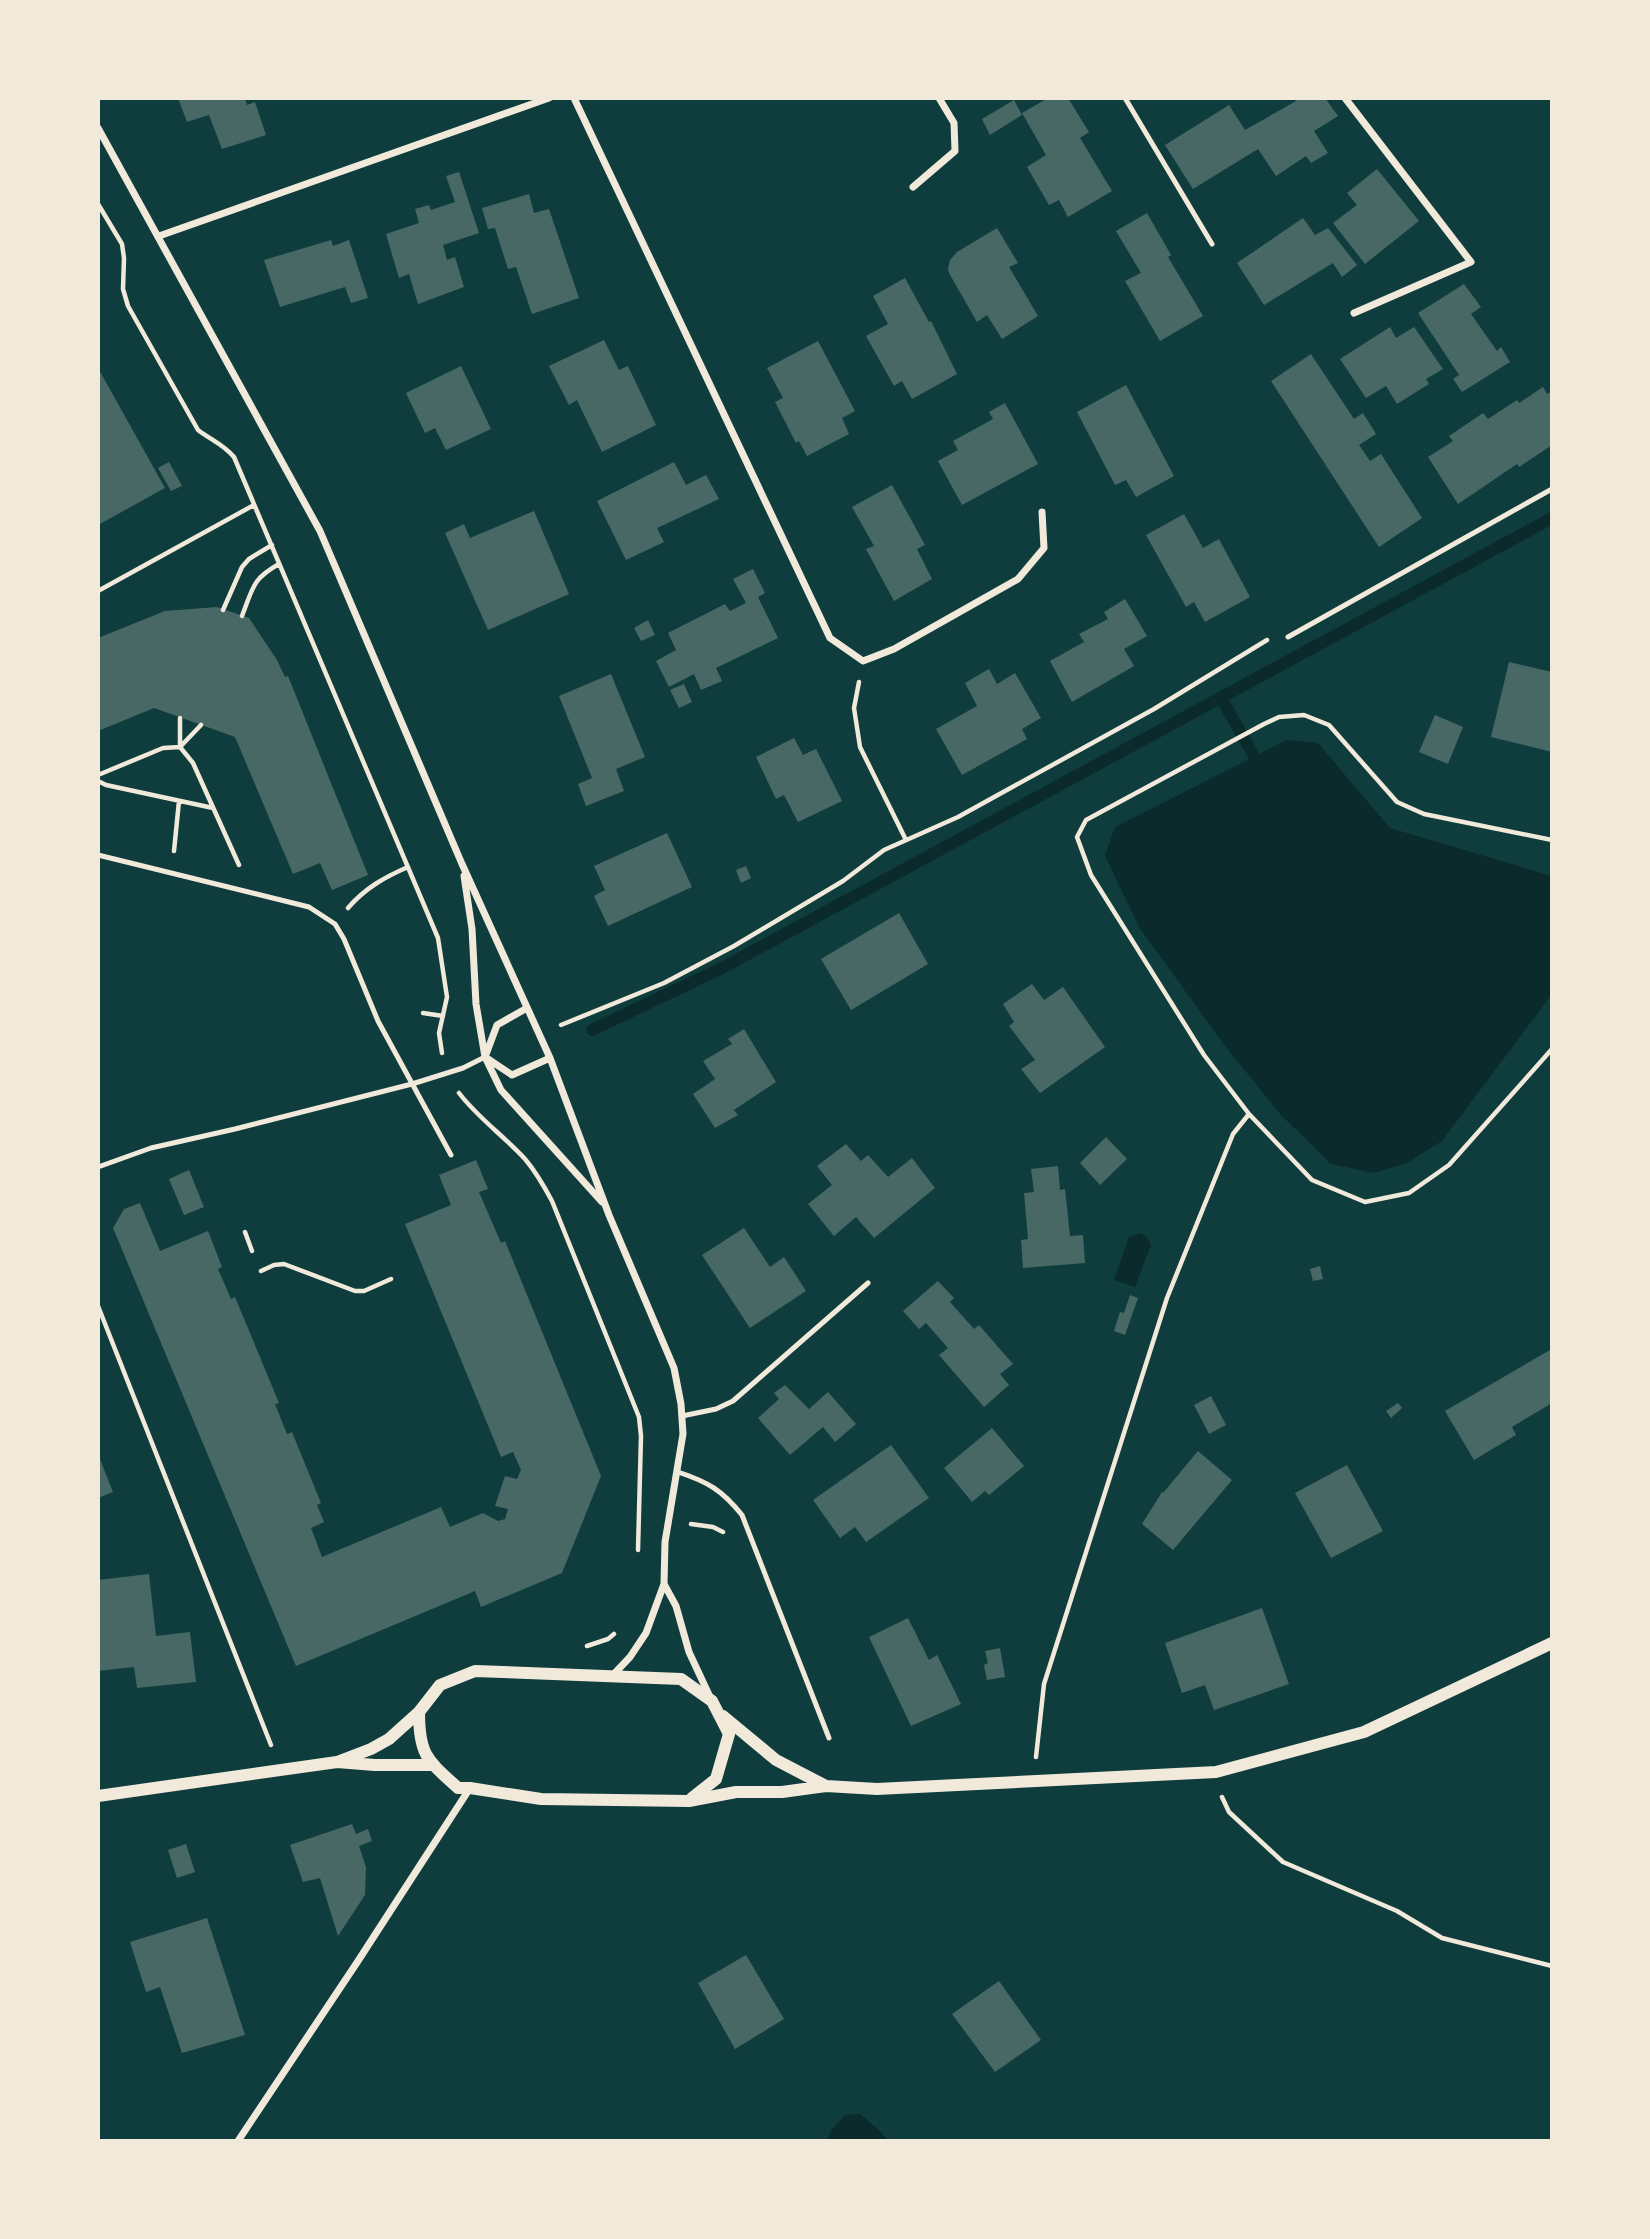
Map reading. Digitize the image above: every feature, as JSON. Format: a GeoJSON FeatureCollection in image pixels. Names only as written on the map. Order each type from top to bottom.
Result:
{"type":"FeatureCollection","features":[{"type":"Feature","properties":{"kind":"street"},"geometry":{"type":"LineString","coordinates":[[159,236],[549,98]]}},
{"type":"Feature","properties":{"kind":"street"},"geometry":{"type":"LineString","coordinates":[[574,98],[830,638],[863,661],[894,649],[1017,579],[1044,548],[1042,512]]}},
{"type":"Feature","properties":{"kind":"street"},"geometry":{"type":"LineString","coordinates":[[913,187],[955,151],[954,123],[939,98]]}},
{"type":"Feature","properties":{"kind":"street"},"geometry":{"type":"LineString","coordinates":[[1345,98],[1471,262],[1354,313]]}},
{"type":"Feature","properties":{"kind":"street"},"geometry":{"type":"LineString","coordinates":[[98,128],[320,531],[462,864],[550,1058],[607,1208],[674,1368],[683,1434],[665,1542],[664,1584],[646,1633],[630,1657],[612,1676]]}},
{"type":"Feature","properties":{"kind":"street"},"geometry":{"type":"LineString","coordinates":[[462,864],[472,929],[476,1004],[485,1057],[501,1090],[607,1208]]}},
{"type":"Feature","properties":{"kind":"street"},"geometry":{"type":"LineString","coordinates":[[485,1057],[497,1025],[527,1008]]}},
{"type":"Feature","properties":{"kind":"street"},"geometry":{"type":"LineString","coordinates":[[485,1057],[512,1075],[550,1058]]}},
{"type":"Feature","properties":{"kind":"street"},"geometry":{"type":"LineString","coordinates":[[664,1584],[676,1606],[689,1652],[729,1734],[716,1779],[689,1801]]}},
{"type":"Feature","properties":{"kind":"street"},"geometry":{"type":"LineString","coordinates":[[419,1712],[419,1739],[431,1765],[458,1788],[541,1798],[689,1801],[736,1792],[782,1792],[826,1786],[877,1788],[1216,1772],[1364,1732],[1552,1643]]}},
{"type":"Feature","properties":{"kind":"street"},"geometry":{"type":"LineString","coordinates":[[337,1762],[389,1739],[419,1712],[440,1685],[475,1671],[681,1679],[776,1760],[826,1786]]}},
{"type":"Feature","properties":{"kind":"street"},"geometry":{"type":"LineString","coordinates":[[98,1796],[337,1762],[431,1765]]}},
{"type":"Feature","properties":{"kind":"street"},"geometry":{"type":"LineString","coordinates":[[238,2141],[470,1788]]}},
{"type":"Feature","properties":{"kind":"lane"},"geometry":{"type":"LineString","coordinates":[[1125,98],[1212,244]]}},
{"type":"Feature","properties":{"kind":"lane"},"geometry":{"type":"LineString","coordinates":[[1288,637],[1552,489]]}},
{"type":"Feature","properties":{"kind":"lane"},"geometry":{"type":"LineString","coordinates":[[98,855],[309,907],[335,924],[344,939],[378,1021],[451,1155]]}},
{"type":"Feature","properties":{"kind":"lane"},"geometry":{"type":"LineString","coordinates":[[98,1167],[151,1148],[412,1084],[463,1068],[485,1057]]}},
{"type":"Feature","properties":{"kind":"lane"},"geometry":{"type":"LineString","coordinates":[[682,1416],[716,1409],[733,1401],[868,1283]]}},
{"type":"Feature","properties":{"kind":"lane"},"geometry":{"type":"LineString","coordinates":[[678,1472],[699,1479],[726,1495],[742,1515],[829,1738]]}},
{"type":"Feature","properties":{"kind":"path"},"geometry":{"type":"LineString","coordinates":[[98,204],[122,244],[123,289],[128,306],[198,430],[209,439],[225,446],[234,457],[438,939],[447,998],[443,1016],[423,1013]]}},
{"type":"Feature","properties":{"kind":"path"},"geometry":{"type":"LineString","coordinates":[[98,591],[254,505]]}},
{"type":"Feature","properties":{"kind":"path"},"geometry":{"type":"LineString","coordinates":[[223,610],[242,567],[249,559],[272,545]]}},
{"type":"Feature","properties":{"kind":"path"},"geometry":{"type":"LineString","coordinates":[[242,616],[261,574],[279,565]]}},
{"type":"Feature","properties":{"kind":"path"},"geometry":{"type":"LineString","coordinates":[[556,1027],[664,983],[734,946],[843,881],[884,850],[958,817],[1142,715],[1277,634],[1288,637]]}},
{"type":"Feature","properties":{"kind":"path"},"geometry":{"type":"LineString","coordinates":[[863,661],[854,708],[860,747],[906,840]]}},
{"type":"Feature","properties":{"kind":"path"},"geometry":{"type":"LineString","coordinates":[[1552,840],[1424,814],[1397,802],[1329,725],[1304,715],[1279,717],[1219,747],[1086,820],[1077,837],[1091,876],[1204,1055],[1249,1114],[1312,1180],[1365,1202],[1409,1193],[1449,1165],[1552,1049]]}},
{"type":"Feature","properties":{"kind":"path"},"geometry":{"type":"LineString","coordinates":[[180,718],[180,747],[193,763],[240,866]]}},
{"type":"Feature","properties":{"kind":"path"},"geometry":{"type":"LineString","coordinates":[[98,775],[163,748],[180,747],[201,725]]}},
{"type":"Feature","properties":{"kind":"path"},"geometry":{"type":"LineString","coordinates":[[98,781],[213,808]]}},
{"type":"Feature","properties":{"kind":"path"},"geometry":{"type":"LineString","coordinates":[[174,851],[179,801]]}},
{"type":"Feature","properties":{"kind":"path"},"geometry":{"type":"LineString","coordinates":[[335,924],[358,897],[381,879],[408,867]]}},
{"type":"Feature","properties":{"kind":"path"},"geometry":{"type":"LineString","coordinates":[[1037,1781],[1036,1745],[1044,1684],[1167,1297],[1233,1134],[1249,1114]]}},
{"type":"Feature","properties":{"kind":"path"},"geometry":{"type":"LineString","coordinates":[[481,1118],[524,1158],[540,1178],[552,1201],[639,1417],[641,1436],[638,1519]]}},
{"type":"Feature","properties":{"kind":"path"},"geometry":{"type":"LineString","coordinates":[[245,1232],[252,1251]]}},
{"type":"Feature","properties":{"kind":"path"},"geometry":{"type":"LineString","coordinates":[[261,1271],[284,1264],[355,1291],[364,1291],[391,1279]]}},
{"type":"Feature","properties":{"kind":"path"},"geometry":{"type":"LineString","coordinates":[[98,1306],[271,1746]]}},
{"type":"Feature","properties":{"kind":"path"},"geometry":{"type":"LineString","coordinates":[[1216,1772],[1220,1793],[1229,1812],[1283,1862],[1397,1911],[1442,1938],[1552,1966]]}},
{"type":"Feature","properties":{"kind":"water"},"geometry":{"type":"Polygon","coordinates":[[[1287,740],[1318,743],[1390,828],[1552,876],[1552,994],[1442,1141],[1407,1163],[1374,1173],[1331,1164],[1280,1114],[1225,1046],[1139,927],[1105,856],[1115,827],[1287,740]]]}},
{"type":"Feature","properties":{"kind":"water"},"geometry":{"type":"Polygon","coordinates":[[[1139,1233],[1146,1236],[1151,1245],[1135,1287],[1114,1280],[1129,1237],[1139,1233]]]}},
{"type":"Feature","properties":{"kind":"water"},"geometry":{"type":"Polygon","coordinates":[[[860,2114],[888,2141],[826,2141],[832,2129],[845,2115],[860,2114]]]}},
{"type":"Feature","properties":{"kind":"building"},"geometry":{"type":"Polygon","coordinates":[[[178,98],[245,98],[247,105],[255,102],[266,135],[222,149],[209,115],[187,122],[178,98]]]}},
{"type":"Feature","properties":{"kind":"building"},"geometry":{"type":"Polygon","coordinates":[[[1048,98],[1068,98],[1089,132],[1080,138],[1112,191],[1068,217],[1059,200],[1049,205],[1027,167],[1046,155],[1022,113],[1048,98]]]}},
{"type":"Feature","properties":{"kind":"building"},"geometry":{"type":"Polygon","coordinates":[[[1294,98],[1325,98],[1338,116],[1314,131],[1328,153],[1311,163],[1306,156],[1276,176],[1258,149],[1193,189],[1165,145],[1229,105],[1245,130],[1296,101],[1294,98]]]}},
{"type":"Feature","properties":{"kind":"building"},"geometry":{"type":"Polygon","coordinates":[[[1014,100],[1022,115],[990,135],[982,119],[1014,100]]]}},
{"type":"Feature","properties":{"kind":"building"},"geometry":{"type":"Polygon","coordinates":[[[1377,169],[1419,221],[1365,264],[1333,223],[1357,205],[1347,193],[1377,169]]]}},
{"type":"Feature","properties":{"kind":"building"},"geometry":{"type":"Polygon","coordinates":[[[459,172],[479,233],[443,245],[447,260],[455,257],[464,287],[418,304],[409,274],[399,278],[386,234],[419,223],[415,209],[429,205],[431,210],[455,202],[446,176],[459,172]]]}},
{"type":"Feature","properties":{"kind":"building"},"geometry":{"type":"Polygon","coordinates":[[[529,194],[534,213],[549,209],[579,298],[532,314],[516,267],[508,269],[495,228],[488,229],[482,208],[529,194]]]}},
{"type":"Feature","properties":{"kind":"building"},"geometry":{"type":"Polygon","coordinates":[[[1147,213],[1171,255],[1168,257],[1203,316],[1160,341],[1125,281],[1141,273],[1116,231],[1147,213]]]}},
{"type":"Feature","properties":{"kind":"building"},"geometry":{"type":"Polygon","coordinates":[[[1303,218],[1315,235],[1328,228],[1357,265],[1342,277],[1333,263],[1264,305],[1237,263],[1303,218]]]}},
{"type":"Feature","properties":{"kind":"building"},"geometry":{"type":"Polygon","coordinates":[[[997,228],[1018,263],[1009,267],[1038,316],[1002,339],[987,315],[977,322],[948,269],[950,260],[957,252],[997,228]]]}},
{"type":"Feature","properties":{"kind":"building"},"geometry":{"type":"Polygon","coordinates":[[[331,240],[333,246],[349,240],[368,298],[351,303],[345,287],[280,307],[264,260],[331,240]]]}},
{"type":"Feature","properties":{"kind":"building"},"geometry":{"type":"Polygon","coordinates":[[[905,278],[929,322],[931,321],[957,374],[912,399],[902,381],[894,386],[866,336],[888,324],[873,296],[905,278]]]}},
{"type":"Feature","properties":{"kind":"building"},"geometry":{"type":"Polygon","coordinates":[[[1464,284],[1481,307],[1471,314],[1497,351],[1501,347],[1510,362],[1462,392],[1453,379],[1459,375],[1418,313],[1464,284]]]}},
{"type":"Feature","properties":{"kind":"building"},"geometry":{"type":"Polygon","coordinates":[[[1390,327],[1396,338],[1414,327],[1443,369],[1426,379],[1429,384],[1397,404],[1386,386],[1366,398],[1340,359],[1390,327]]]}},
{"type":"Feature","properties":{"kind":"building"},"geometry":{"type":"Polygon","coordinates":[[[604,340],[619,370],[628,366],[656,425],[602,452],[577,400],[569,405],[549,366],[604,340]]]}},
{"type":"Feature","properties":{"kind":"building"},"geometry":{"type":"Polygon","coordinates":[[[818,341],[855,411],[842,418],[849,434],[807,456],[799,441],[796,443],[775,402],[783,398],[767,368],[818,341]]]}},
{"type":"Feature","properties":{"kind":"building"},"geometry":{"type":"Polygon","coordinates":[[[1311,354],[1354,419],[1363,413],[1376,434],[1359,445],[1370,461],[1381,454],[1422,518],[1379,547],[1271,381],[1311,354]]]}},
{"type":"Feature","properties":{"kind":"building"},"geometry":{"type":"Polygon","coordinates":[[[461,366],[491,429],[446,450],[435,428],[425,433],[406,393],[461,366]]]}},
{"type":"Feature","properties":{"kind":"building"},"geometry":{"type":"Polygon","coordinates":[[[98,368],[165,488],[98,525],[98,368]]]}},
{"type":"Feature","properties":{"kind":"building"},"geometry":{"type":"Polygon","coordinates":[[[1126,385],[1174,476],[1136,497],[1126,480],[1115,485],[1077,412],[1126,385]]]}},
{"type":"Feature","properties":{"kind":"building"},"geometry":{"type":"Polygon","coordinates":[[[1543,387],[1547,394],[1552,391],[1552,445],[1519,467],[1517,464],[1458,504],[1428,457],[1453,441],[1449,436],[1483,413],[1488,419],[1543,387]]]}},
{"type":"Feature","properties":{"kind":"building"},"geometry":{"type":"Polygon","coordinates":[[[1005,403],[1038,464],[962,505],[938,461],[958,450],[953,441],[993,419],[989,412],[1005,403]]]}},
{"type":"Feature","properties":{"kind":"building"},"geometry":{"type":"Polygon","coordinates":[[[169,462],[182,486],[171,491],[158,468],[169,462]]]}},
{"type":"Feature","properties":{"kind":"building"},"geometry":{"type":"Polygon","coordinates":[[[674,462],[686,485],[706,475],[719,499],[657,528],[664,542],[626,560],[597,501],[674,462]]]}},
{"type":"Feature","properties":{"kind":"building"},"geometry":{"type":"Polygon","coordinates":[[[892,485],[925,545],[917,549],[932,579],[894,601],[866,549],[874,546],[852,507],[892,485]]]}},
{"type":"Feature","properties":{"kind":"building"},"geometry":{"type":"Polygon","coordinates":[[[534,511],[569,594],[488,630],[445,533],[464,524],[470,538],[534,511]]]}},
{"type":"Feature","properties":{"kind":"building"},"geometry":{"type":"Polygon","coordinates":[[[1184,514],[1203,548],[1219,539],[1250,597],[1205,622],[1194,602],[1186,607],[1146,535],[1184,514]]]}},
{"type":"Feature","properties":{"kind":"building"},"geometry":{"type":"Polygon","coordinates":[[[753,569],[765,593],[758,597],[778,638],[716,668],[722,681],[701,690],[694,674],[669,687],[656,661],[676,650],[668,633],[725,604],[730,611],[746,603],[733,579],[753,569]]]}},
{"type":"Feature","properties":{"kind":"building"},"geometry":{"type":"Polygon","coordinates":[[[1125,599],[1147,636],[1124,649],[1134,666],[1072,702],[1050,661],[1084,642],[1079,634],[1108,619],[1104,612],[1125,599]]]}},
{"type":"Feature","properties":{"kind":"building"},"geometry":{"type":"Polygon","coordinates":[[[217,607],[249,618],[285,677],[288,676],[368,875],[332,890],[320,863],[293,874],[235,737],[154,708],[98,731],[98,638],[165,611],[217,607]]]}},
{"type":"Feature","properties":{"kind":"building"},"geometry":{"type":"Polygon","coordinates":[[[648,620],[655,635],[641,641],[634,628],[648,620]]]}},
{"type":"Feature","properties":{"kind":"building"},"geometry":{"type":"Polygon","coordinates":[[[1509,662],[1552,672],[1552,752],[1491,737],[1509,662]]]}},
{"type":"Feature","properties":{"kind":"building"},"geometry":{"type":"Polygon","coordinates":[[[989,669],[997,684],[1015,673],[1041,718],[1022,729],[1027,739],[962,775],[936,729],[977,706],[965,683],[989,669]]]}},
{"type":"Feature","properties":{"kind":"building"},"geometry":{"type":"Polygon","coordinates":[[[611,674],[645,757],[616,769],[624,791],[586,806],[578,784],[592,778],[559,696],[611,674]]]}},
{"type":"Feature","properties":{"kind":"building"},"geometry":{"type":"Polygon","coordinates":[[[684,684],[692,702],[679,708],[670,690],[684,684]]]}},
{"type":"Feature","properties":{"kind":"building"},"geometry":{"type":"Polygon","coordinates":[[[1435,715],[1463,727],[1448,764],[1419,752],[1435,715]]]}},
{"type":"Feature","properties":{"kind":"building"},"geometry":{"type":"Polygon","coordinates":[[[794,738],[803,755],[816,749],[842,801],[798,822],[784,795],[776,799],[756,757],[794,738]]]}},
{"type":"Feature","properties":{"kind":"building"},"geometry":{"type":"Polygon","coordinates":[[[667,833],[692,887],[608,926],[594,896],[605,890],[594,866],[667,833]]]}},
{"type":"Feature","properties":{"kind":"building"},"geometry":{"type":"Polygon","coordinates":[[[746,866],[751,878],[741,883],[736,870],[746,866]]]}},
{"type":"Feature","properties":{"kind":"building"},"geometry":{"type":"Polygon","coordinates":[[[899,913],[928,964],[851,1010],[821,959],[899,913]]]}},
{"type":"Feature","properties":{"kind":"building"},"geometry":{"type":"Polygon","coordinates":[[[1032,984],[1044,1000],[1063,987],[1105,1047],[1040,1093],[1021,1069],[1035,1060],[1009,1026],[1014,1022],[1003,1004],[1032,984]]]}},
{"type":"Feature","properties":{"kind":"building"},"geometry":{"type":"Polygon","coordinates":[[[744,1029],[776,1082],[734,1110],[738,1115],[715,1128],[693,1094],[715,1079],[703,1061],[732,1044],[728,1039],[744,1029]]]}},
{"type":"Feature","properties":{"kind":"building"},"geometry":{"type":"Polygon","coordinates":[[[1106,1137],[1127,1159],[1100,1185],[1080,1163],[1106,1137]]]}},
{"type":"Feature","properties":{"kind":"building"},"geometry":{"type":"Polygon","coordinates":[[[846,1144],[861,1161],[868,1155],[888,1177],[912,1158],[935,1188],[874,1238],[856,1217],[834,1236],[808,1204],[832,1185],[817,1166],[846,1144]]]}},
{"type":"Feature","properties":{"kind":"building"},"geometry":{"type":"Polygon","coordinates":[[[476,1160],[488,1189],[479,1192],[501,1243],[505,1241],[601,1476],[562,1573],[481,1607],[475,1591],[296,1666],[113,1228],[124,1209],[140,1203],[160,1251],[208,1231],[222,1267],[218,1269],[231,1299],[235,1297],[279,1403],[275,1404],[287,1434],[292,1432],[321,1503],[317,1505],[324,1522],[311,1528],[322,1557],[441,1507],[450,1527],[483,1513],[498,1521],[505,1519],[508,1509],[495,1506],[505,1476],[517,1479],[521,1470],[513,1452],[501,1457],[405,1224],[451,1205],[439,1175],[476,1160]]]}},
{"type":"Feature","properties":{"kind":"building"},"geometry":{"type":"Polygon","coordinates":[[[1058,1166],[1060,1190],[1065,1189],[1070,1236],[1083,1235],[1085,1263],[1023,1268],[1021,1240],[1028,1239],[1024,1193],[1034,1192],[1031,1169],[1058,1166]]]}},
{"type":"Feature","properties":{"kind":"building"},"geometry":{"type":"Polygon","coordinates":[[[189,1170],[204,1207],[184,1215],[169,1179],[189,1170]]]}},
{"type":"Feature","properties":{"kind":"building"},"geometry":{"type":"Polygon","coordinates":[[[744,1228],[770,1267],[784,1257],[806,1291],[750,1328],[702,1255],[744,1228]]]}},
{"type":"Feature","properties":{"kind":"building"},"geometry":{"type":"Polygon","coordinates":[[[1320,1266],[1323,1279],[1313,1281],[1310,1269],[1320,1266]]]}},
{"type":"Feature","properties":{"kind":"building"},"geometry":{"type":"Polygon","coordinates":[[[938,1281],[954,1298],[950,1302],[974,1329],[979,1325],[1013,1364],[1000,1374],[1009,1385],[984,1407],[939,1355],[948,1348],[926,1323],[919,1329],[903,1311],[938,1281]]]}},
{"type":"Feature","properties":{"kind":"building"},"geometry":{"type":"Polygon","coordinates":[[[1130,1295],[1138,1298],[1125,1335],[1114,1331],[1120,1312],[1124,1313],[1130,1295]]]}},
{"type":"Feature","properties":{"kind":"building"},"geometry":{"type":"Polygon","coordinates":[[[1550,1350],[1552,1403],[1512,1427],[1516,1435],[1474,1460],[1445,1411],[1550,1350]]]}},
{"type":"Feature","properties":{"kind":"building"},"geometry":{"type":"Polygon","coordinates":[[[785,1385],[809,1409],[828,1392],[856,1424],[835,1442],[823,1427],[790,1455],[758,1418],[779,1399],[774,1393],[785,1385]]]}},
{"type":"Feature","properties":{"kind":"building"},"geometry":{"type":"Polygon","coordinates":[[[1211,1396],[1226,1425],[1209,1434],[1194,1405],[1211,1396]]]}},
{"type":"Feature","properties":{"kind":"building"},"geometry":{"type":"Polygon","coordinates":[[[1398,1403],[1402,1408],[1391,1418],[1386,1411],[1398,1403]]]}},
{"type":"Feature","properties":{"kind":"building"},"geometry":{"type":"Polygon","coordinates":[[[992,1428],[1024,1466],[989,1495],[985,1491],[972,1502],[944,1468],[992,1428]]]}},
{"type":"Feature","properties":{"kind":"building"},"geometry":{"type":"Polygon","coordinates":[[[891,1445],[929,1498],[866,1542],[855,1527],[840,1538],[813,1500],[891,1445]]]}},
{"type":"Feature","properties":{"kind":"building"},"geometry":{"type":"Polygon","coordinates":[[[1198,1451],[1232,1480],[1173,1550],[1142,1524],[1162,1492],[1198,1451]]]}},
{"type":"Feature","properties":{"kind":"building"},"geometry":{"type":"Polygon","coordinates":[[[98,1454],[113,1492],[98,1498],[98,1454]]]}},
{"type":"Feature","properties":{"kind":"building"},"geometry":{"type":"Polygon","coordinates":[[[1347,1465],[1383,1531],[1331,1558],[1295,1493],[1347,1465]]]}},
{"type":"Feature","properties":{"kind":"building"},"geometry":{"type":"Polygon","coordinates":[[[149,1574],[156,1636],[190,1632],[196,1682],[137,1688],[134,1667],[98,1671],[98,1580],[149,1574]]]}},
{"type":"Feature","properties":{"kind":"building"},"geometry":{"type":"Polygon","coordinates":[[[1262,1608],[1289,1684],[1214,1710],[1205,1685],[1182,1693],[1165,1643],[1262,1608]]]}},
{"type":"Feature","properties":{"kind":"building"},"geometry":{"type":"Polygon","coordinates":[[[908,1618],[929,1660],[937,1655],[961,1704],[911,1726],[869,1637],[908,1618]]]}},
{"type":"Feature","properties":{"kind":"building"},"geometry":{"type":"Polygon","coordinates":[[[1000,1648],[1005,1677],[987,1680],[984,1665],[988,1663],[985,1651],[1000,1648]]]}},
{"type":"Feature","properties":{"kind":"building"},"geometry":{"type":"Polygon","coordinates":[[[352,1824],[356,1834],[368,1829],[372,1841],[359,1846],[366,1867],[365,1895],[338,1936],[320,1878],[303,1882],[290,1845],[352,1824]]]}},
{"type":"Feature","properties":{"kind":"building"},"geometry":{"type":"Polygon","coordinates":[[[186,1844],[195,1872],[177,1878],[168,1850],[186,1844]]]}},
{"type":"Feature","properties":{"kind":"building"},"geometry":{"type":"Polygon","coordinates":[[[207,1918],[245,2035],[182,2053],[160,1987],[146,1992],[130,1942],[207,1918]]]}},
{"type":"Feature","properties":{"kind":"building"},"geometry":{"type":"Polygon","coordinates":[[[746,1955],[784,2019],[735,2049],[698,1983],[746,1955]]]}},
{"type":"Feature","properties":{"kind":"building"},"geometry":{"type":"Polygon","coordinates":[[[999,1981],[1041,2040],[995,2072],[952,2014],[999,1981]]]}},
{"type":"Feature","properties":{"kind":"waterway"},"geometry":{"type":"LineString","coordinates":[[592,1030],[722,968],[1552,518]]}},
{"type":"Feature","properties":{"kind":"waterway"},"geometry":{"type":"LineString","coordinates":[[1221,698],[1262,770]]}}]}
